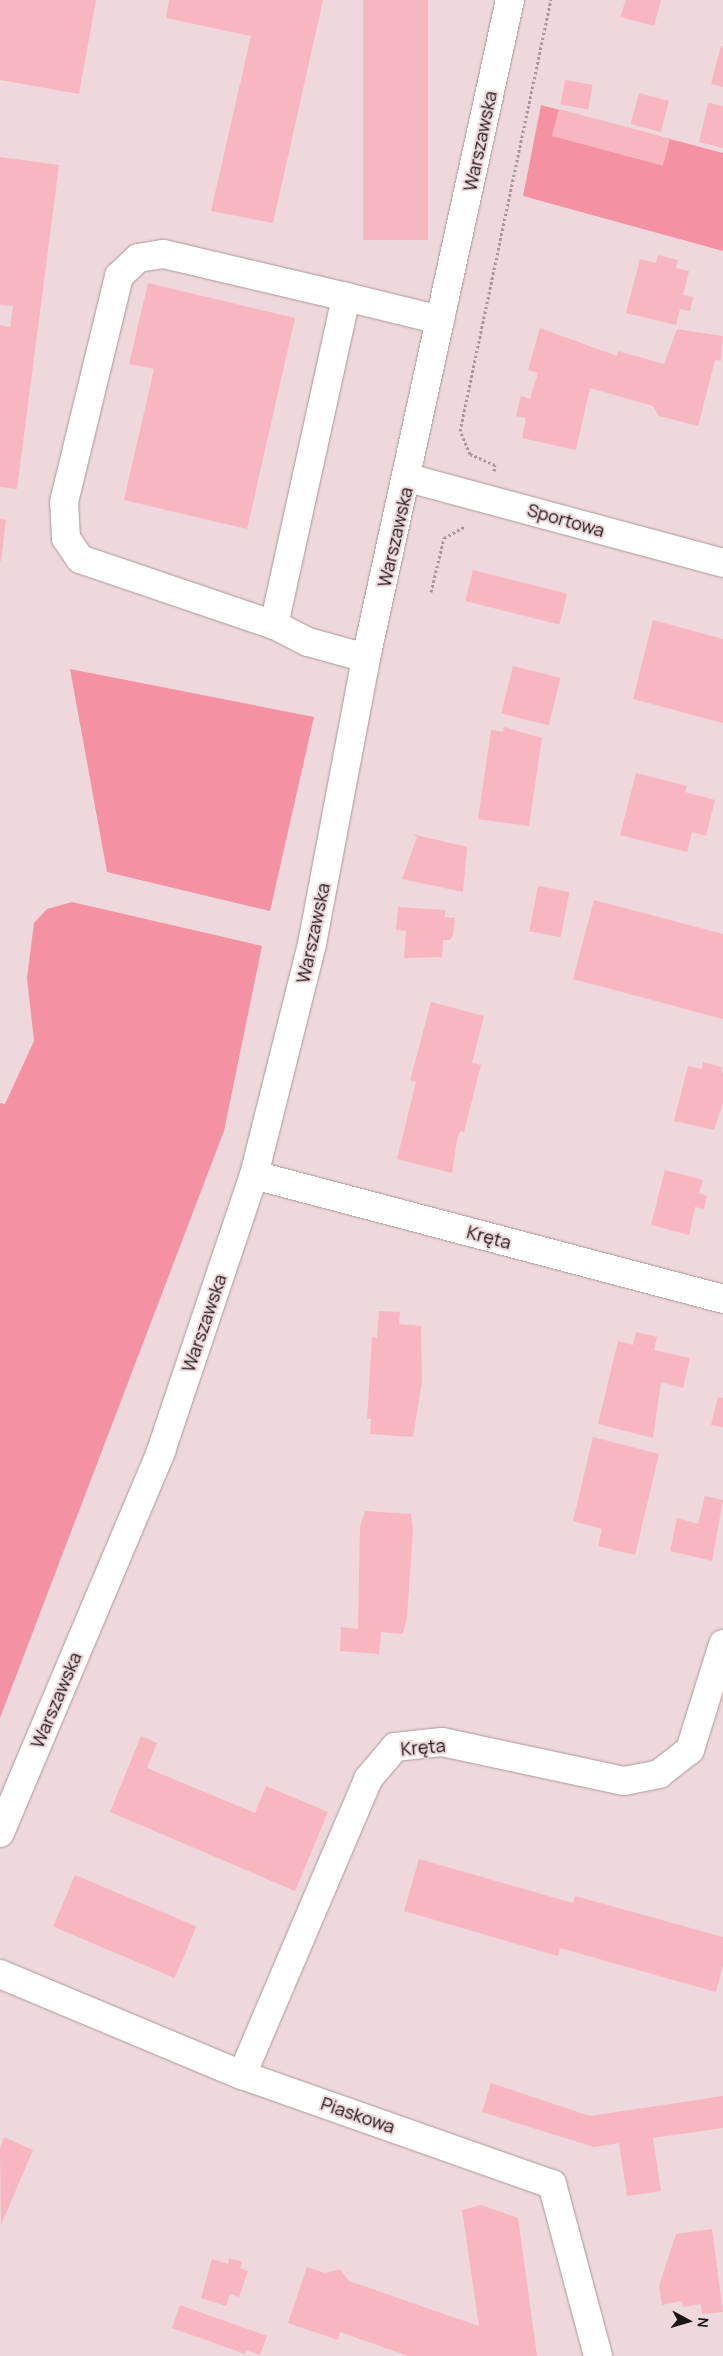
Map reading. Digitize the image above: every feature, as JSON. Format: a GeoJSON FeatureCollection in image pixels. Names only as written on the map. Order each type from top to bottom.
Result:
{"type":"FeatureCollection","features":[{"type":"Feature","properties":{"kind":"street","name":"Warszawska"},"geometry":{"type":"LineString","coordinates":[[0,1833],[161,1451],[254,1175],[312,944],[366,658],[408,478],[440,320],[510,0]]}},
{"type":"Feature","properties":{"kind":"street"},"geometry":{"type":"LineString","coordinates":[[366,658],[308,642],[274,625],[80,559],[66,538],[64,502],[119,276],[138,258],[164,254],[440,320]]}},
{"type":"Feature","properties":{"kind":"street"},"geometry":{"type":"LineString","coordinates":[[274,625],[346,297]]}},
{"type":"Feature","properties":{"kind":"street","name":"Sportowa"},"geometry":{"type":"LineString","coordinates":[[408,478],[723,563]]}},
{"type":"Feature","properties":{"kind":"street","name":"Kręta"},"geometry":{"type":"LineString","coordinates":[[254,1175],[723,1299]]}},
{"type":"Feature","properties":{"kind":"street","name":"Kręta"},"geometry":{"type":"LineString","coordinates":[[242,2075],[368,1779],[395,1747],[442,1742],[624,1780],[659,1774],[690,1750],[723,1644]]}},
{"type":"Feature","properties":{"kind":"street","name":"Piaskowa"},"geometry":{"type":"LineString","coordinates":[[0,1974],[242,2075],[552,2184],[598,2356]]}},
{"type":"Feature","properties":{"kind":"path"},"geometry":{"type":"LineString","coordinates":[[494,469],[495,465],[470,454],[460,431],[551,0]]}},
{"type":"Feature","properties":{"kind":"path"},"geometry":{"type":"LineString","coordinates":[[431,592],[444,538],[455,529],[471,527]]}},
{"type":"Feature","properties":{"kind":"shaded area"},"geometry":{"type":"Polygon","coordinates":[[[541,105],[723,153],[723,251],[523,196],[541,105]]]}},
{"type":"Feature","properties":{"kind":"shaded area"},"geometry":{"type":"Polygon","coordinates":[[[70,669],[314,717],[270,911],[107,872],[70,669]]]}},
{"type":"Feature","properties":{"kind":"shaded area"},"geometry":{"type":"Polygon","coordinates":[[[72,902],[262,946],[224,1131],[0,1718],[0,1103],[5,1104],[34,1041],[27,978],[34,923],[47,909],[72,902]]]}},
{"type":"Feature","properties":{"kind":"building"},"geometry":{"type":"Polygon","coordinates":[[[0,0],[96,0],[79,94],[0,80],[0,0]]]}},
{"type":"Feature","properties":{"kind":"building"},"geometry":{"type":"Polygon","coordinates":[[[169,0],[323,0],[273,223],[211,211],[251,36],[166,18],[169,0]]]}},
{"type":"Feature","properties":{"kind":"building"},"geometry":{"type":"Polygon","coordinates":[[[363,0],[428,0],[428,240],[363,240],[363,0]]]}},
{"type":"Feature","properties":{"kind":"building"},"geometry":{"type":"Polygon","coordinates":[[[626,0],[661,0],[654,26],[620,17],[626,0]]]}},
{"type":"Feature","properties":{"kind":"building"},"geometry":{"type":"Polygon","coordinates":[[[721,46],[723,46],[723,87],[711,84],[721,46]]]}},
{"type":"Feature","properties":{"kind":"building"},"geometry":{"type":"Polygon","coordinates":[[[565,80],[593,85],[588,109],[561,105],[565,80]]]}},
{"type":"Feature","properties":{"kind":"building"},"geometry":{"type":"Polygon","coordinates":[[[639,93],[669,101],[661,132],[631,124],[639,93]]]}},
{"type":"Feature","properties":{"kind":"building"},"geometry":{"type":"Polygon","coordinates":[[[708,103],[723,106],[723,148],[699,142],[708,103]]]}},
{"type":"Feature","properties":{"kind":"building"},"geometry":{"type":"Polygon","coordinates":[[[559,109],[670,139],[663,166],[552,136],[559,109]]]}},
{"type":"Feature","properties":{"kind":"building"},"geometry":{"type":"Polygon","coordinates":[[[0,157],[59,165],[17,489],[0,487],[0,325],[10,327],[13,306],[0,305],[0,157]]]}},
{"type":"Feature","properties":{"kind":"building"},"geometry":{"type":"Polygon","coordinates":[[[658,255],[678,260],[676,268],[689,271],[683,295],[693,297],[690,311],[680,309],[676,325],[626,313],[640,259],[656,263],[658,255]]]}},
{"type":"Feature","properties":{"kind":"building"},"geometry":{"type":"Polygon","coordinates":[[[148,283],[295,318],[247,529],[124,500],[154,369],[129,364],[148,283]]]}},
{"type":"Feature","properties":{"kind":"building"},"geometry":{"type":"Polygon","coordinates":[[[540,328],[617,356],[618,351],[664,364],[677,329],[723,336],[721,361],[715,360],[698,426],[659,416],[653,406],[590,388],[576,450],[522,438],[526,418],[516,416],[521,396],[530,399],[538,373],[528,370],[540,328]]]}},
{"type":"Feature","properties":{"kind":"building"},"geometry":{"type":"Polygon","coordinates":[[[0,519],[6,520],[1,561],[0,561],[0,519]]]}},
{"type":"Feature","properties":{"kind":"building"},"geometry":{"type":"Polygon","coordinates":[[[473,570],[567,593],[559,625],[465,601],[473,570]]]}},
{"type":"Feature","properties":{"kind":"building"},"geometry":{"type":"Polygon","coordinates":[[[653,620],[723,639],[723,723],[633,699],[653,620]]]}},
{"type":"Feature","properties":{"kind":"building"},"geometry":{"type":"Polygon","coordinates":[[[513,666],[561,678],[549,725],[501,714],[513,666]]]}},
{"type":"Feature","properties":{"kind":"building"},"geometry":{"type":"Polygon","coordinates":[[[504,727],[542,738],[529,826],[478,819],[491,730],[503,732],[504,727]]]}},
{"type":"Feature","properties":{"kind":"building"},"geometry":{"type":"Polygon","coordinates":[[[636,773],[687,786],[685,792],[715,800],[706,836],[692,832],[687,852],[620,835],[636,773]]]}},
{"type":"Feature","properties":{"kind":"building"},"geometry":{"type":"Polygon","coordinates":[[[412,834],[467,847],[463,892],[402,879],[417,837],[412,834]]]}},
{"type":"Feature","properties":{"kind":"building"},"geometry":{"type":"Polygon","coordinates":[[[538,886],[569,892],[561,937],[529,931],[538,886]]]}},
{"type":"Feature","properties":{"kind":"building"},"geometry":{"type":"Polygon","coordinates":[[[594,900],[723,934],[723,1019],[573,979],[594,900]]]}},
{"type":"Feature","properties":{"kind":"building"},"geometry":{"type":"Polygon","coordinates":[[[398,907],[445,910],[445,917],[455,918],[453,935],[450,940],[443,940],[442,957],[404,958],[406,931],[396,930],[398,907]]]}},
{"type":"Feature","properties":{"kind":"building"},"geometry":{"type":"Polygon","coordinates":[[[431,1002],[484,1016],[472,1063],[481,1065],[464,1132],[460,1131],[457,1140],[452,1173],[397,1159],[416,1082],[410,1081],[431,1002]]]}},
{"type":"Feature","properties":{"kind":"building"},"geometry":{"type":"Polygon","coordinates":[[[703,1062],[721,1067],[723,1074],[723,1103],[714,1130],[674,1121],[688,1066],[702,1069],[703,1062]]]}},
{"type":"Feature","properties":{"kind":"building"},"geometry":{"type":"Polygon","coordinates":[[[665,1170],[703,1180],[699,1193],[707,1196],[704,1209],[695,1207],[689,1235],[651,1225],[665,1170]]]}},
{"type":"Feature","properties":{"kind":"building"},"geometry":{"type":"Polygon","coordinates":[[[379,1311],[400,1312],[399,1324],[421,1326],[422,1382],[413,1437],[370,1434],[371,1419],[367,1419],[372,1337],[377,1338],[379,1311]]]}},
{"type":"Feature","properties":{"kind":"building"},"geometry":{"type":"Polygon","coordinates":[[[636,1332],[657,1337],[654,1350],[690,1358],[683,1388],[661,1382],[653,1438],[598,1424],[618,1341],[633,1345],[636,1332]]]}},
{"type":"Feature","properties":{"kind":"building"},"geometry":{"type":"Polygon","coordinates":[[[718,1397],[723,1398],[723,1427],[711,1425],[718,1397]]]}},
{"type":"Feature","properties":{"kind":"building"},"geometry":{"type":"Polygon","coordinates":[[[593,1437],[659,1454],[635,1555],[598,1546],[602,1529],[573,1521],[593,1437]]]}},
{"type":"Feature","properties":{"kind":"building"},"geometry":{"type":"Polygon","coordinates":[[[705,1496],[723,1500],[712,1561],[670,1551],[677,1518],[698,1524],[705,1496]]]}},
{"type":"Feature","properties":{"kind":"building"},"geometry":{"type":"Polygon","coordinates":[[[365,1511],[411,1514],[413,1530],[407,1617],[403,1634],[381,1632],[379,1654],[340,1651],[341,1627],[358,1629],[360,1527],[365,1511]]]}},
{"type":"Feature","properties":{"kind":"building"},"geometry":{"type":"Polygon","coordinates":[[[141,1736],[157,1743],[147,1768],[255,1813],[266,1786],[328,1812],[295,1891],[110,1812],[141,1736]]]}},
{"type":"Feature","properties":{"kind":"building"},"geometry":{"type":"Polygon","coordinates":[[[419,1859],[573,1903],[575,1896],[723,1937],[723,1965],[716,1992],[560,1948],[558,1956],[404,1911],[419,1859]]]}},
{"type":"Feature","properties":{"kind":"building"},"geometry":{"type":"Polygon","coordinates":[[[75,1875],[197,1927],[175,1978],[53,1927],[75,1875]]]}},
{"type":"Feature","properties":{"kind":"building"},"geometry":{"type":"Polygon","coordinates":[[[491,2083],[590,2116],[723,2096],[723,2128],[653,2138],[661,2191],[627,2196],[619,2143],[594,2147],[482,2112],[491,2083]]]}},
{"type":"Feature","properties":{"kind":"building"},"geometry":{"type":"Polygon","coordinates":[[[4,2137],[33,2150],[1,2225],[0,2148],[4,2137]]]}},
{"type":"Feature","properties":{"kind":"building"},"geometry":{"type":"Polygon","coordinates":[[[481,2205],[518,2218],[537,2356],[408,2356],[340,2332],[338,2340],[288,2323],[307,2267],[325,2273],[340,2269],[349,2281],[479,2326],[462,2210],[481,2205]]]}},
{"type":"Feature","properties":{"kind":"building"},"geometry":{"type":"Polygon","coordinates":[[[712,2229],[723,2312],[702,2314],[701,2304],[683,2307],[682,2301],[662,2305],[659,2286],[676,2234],[712,2229]]]}},
{"type":"Feature","properties":{"kind":"building"},"geometry":{"type":"Polygon","coordinates":[[[229,2258],[242,2262],[240,2268],[248,2271],[239,2297],[230,2294],[226,2306],[201,2298],[212,2259],[228,2264],[229,2258]]]}},
{"type":"Feature","properties":{"kind":"building"},"geometry":{"type":"Polygon","coordinates":[[[180,2305],[267,2336],[260,2355],[246,2350],[245,2354],[172,2328],[180,2305]]]}}]}
